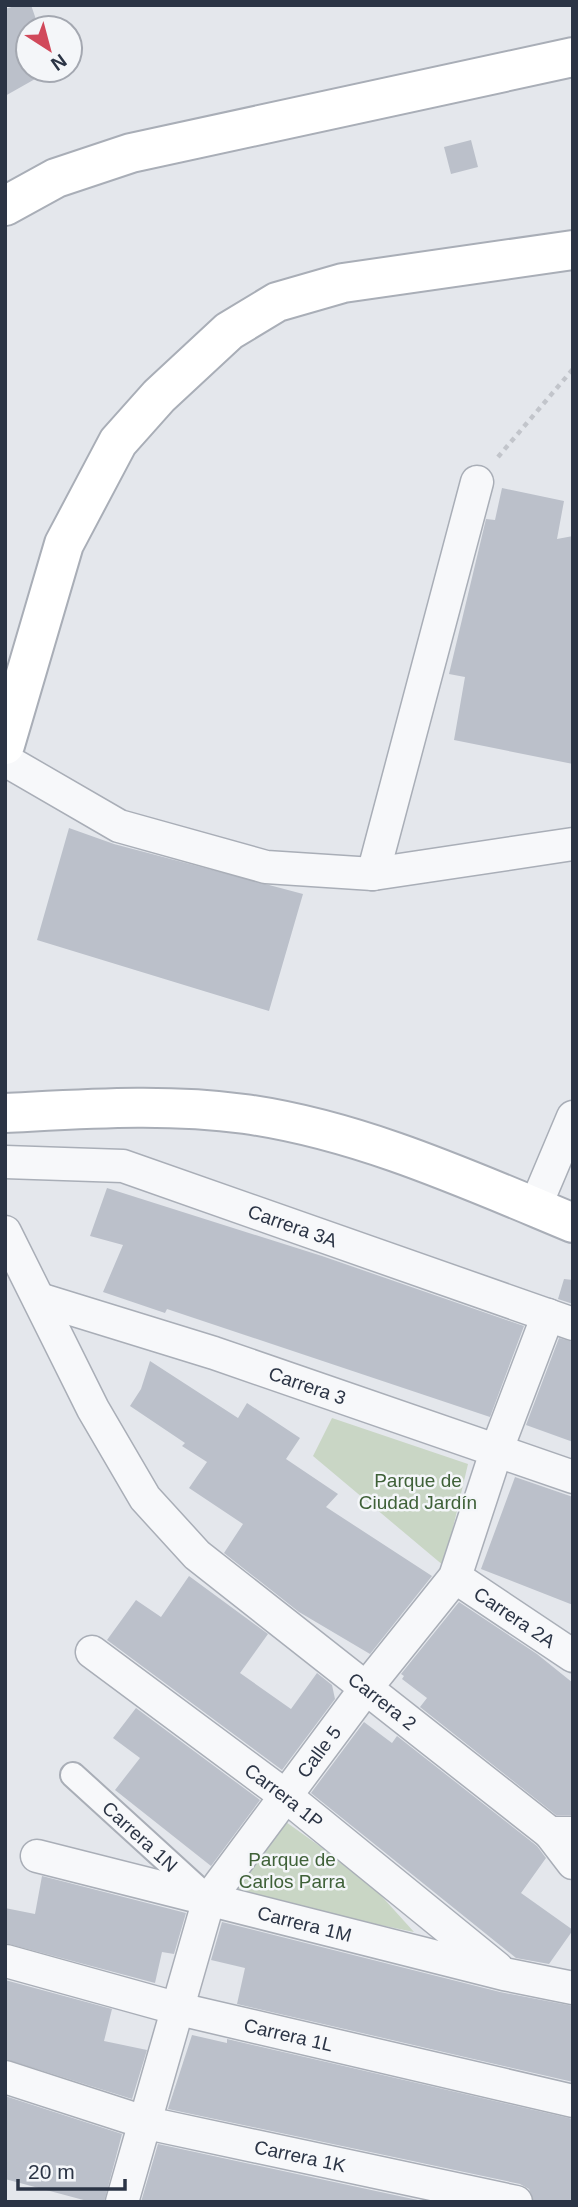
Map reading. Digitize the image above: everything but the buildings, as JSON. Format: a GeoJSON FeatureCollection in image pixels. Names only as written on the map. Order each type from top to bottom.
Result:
{"type":"FeatureCollection","features":[{"type":"Feature","properties":{"kind":"main road"},"geometry":{"type":"LineString","coordinates":[[5,206],[55,178],[131,153],[573,57]]}},
{"type":"Feature","properties":{"kind":"main road"},"geometry":{"type":"LineString","coordinates":[[5,745],[64,544],[112,454],[159,396],[229,331],[277,302],[342,283],[573,250]]}},
{"type":"Feature","properties":{"kind":"main road"},"geometry":{"type":"LineString","coordinates":[[5,1113],[149,1107],[245,1114],[363,1140],[573,1223]]}},
{"type":"Feature","properties":{"kind":"street"},"geometry":{"type":"LineString","coordinates":[[373,874],[477,482]]}},
{"type":"Feature","properties":{"kind":"street"},"geometry":{"type":"LineString","coordinates":[[5,760],[120,826],[266,867],[373,874],[571,837]]}},
{"type":"Feature","properties":{"kind":"street"},"geometry":{"type":"LineString","coordinates":[[535,1207],[573,1117]]}},
{"type":"Feature","properties":{"kind":"street","name":"Carrera 3A"},"geometry":{"type":"LineString","coordinates":[[5,1162],[123,1166],[560,1319]]}},
{"type":"Feature","properties":{"kind":"street","name":"Carrera 2"},"geometry":{"type":"LineString","coordinates":[[5,1232],[93,1409],[145,1498],[197,1555],[366,1688],[561,1833],[573,1863]]}},
{"type":"Feature","properties":{"kind":"street","name":"Carrera 3"},"geometry":{"type":"LineString","coordinates":[[39,1299],[214,1353],[573,1477]]}},
{"type":"Feature","properties":{"kind":"street","name":"Calle 5"},"geometry":{"type":"LineString","coordinates":[[122,2202],[147,2123],[209,1899],[366,1688],[455,1577],[497,1449],[560,1319]]}},
{"type":"Feature","properties":{"kind":"street","name":"Carrera 2A"},"geometry":{"type":"LineString","coordinates":[[455,1577],[573,1656]]}},
{"type":"Feature","properties":{"kind":"street","name":"Carrera 1P"},"geometry":{"type":"LineString","coordinates":[[92,1652],[287,1797],[504,1973]]}},
{"type":"Feature","properties":{"kind":"street","name":"Carrera 1N"},"geometry":{"type":"LineString","coordinates":[[73,1774],[209,1899]]}},
{"type":"Feature","properties":{"kind":"street","name":"Carrera 1M"},"geometry":{"type":"LineString","coordinates":[[37,1856],[573,1988]]}},
{"type":"Feature","properties":{"kind":"street","name":"Carrera 1L"},"geometry":{"type":"LineString","coordinates":[[6,1961],[179,2009],[573,2101]]}},
{"type":"Feature","properties":{"kind":"street","name":"Carrera 1K"},"geometry":{"type":"LineString","coordinates":[[5,2077],[147,2123],[516,2202]]}},
{"type":"Feature","properties":{"kind":"path"},"geometry":{"type":"LineString","coordinates":[[477,482],[573,369]]}},
{"type":"Feature","properties":{"kind":"green space","name":"Parque de Ciudad Jardín"},"geometry":{"type":"Polygon","coordinates":[[[332,1418],[468,1464],[444,1566],[313,1456],[332,1418]]]}},
{"type":"Feature","properties":{"kind":"green space","name":"Parque de Carlos Parra"},"geometry":{"type":"Polygon","coordinates":[[[279,1817],[367,1880],[414,1932],[226,1893],[279,1817]]]}}]}
